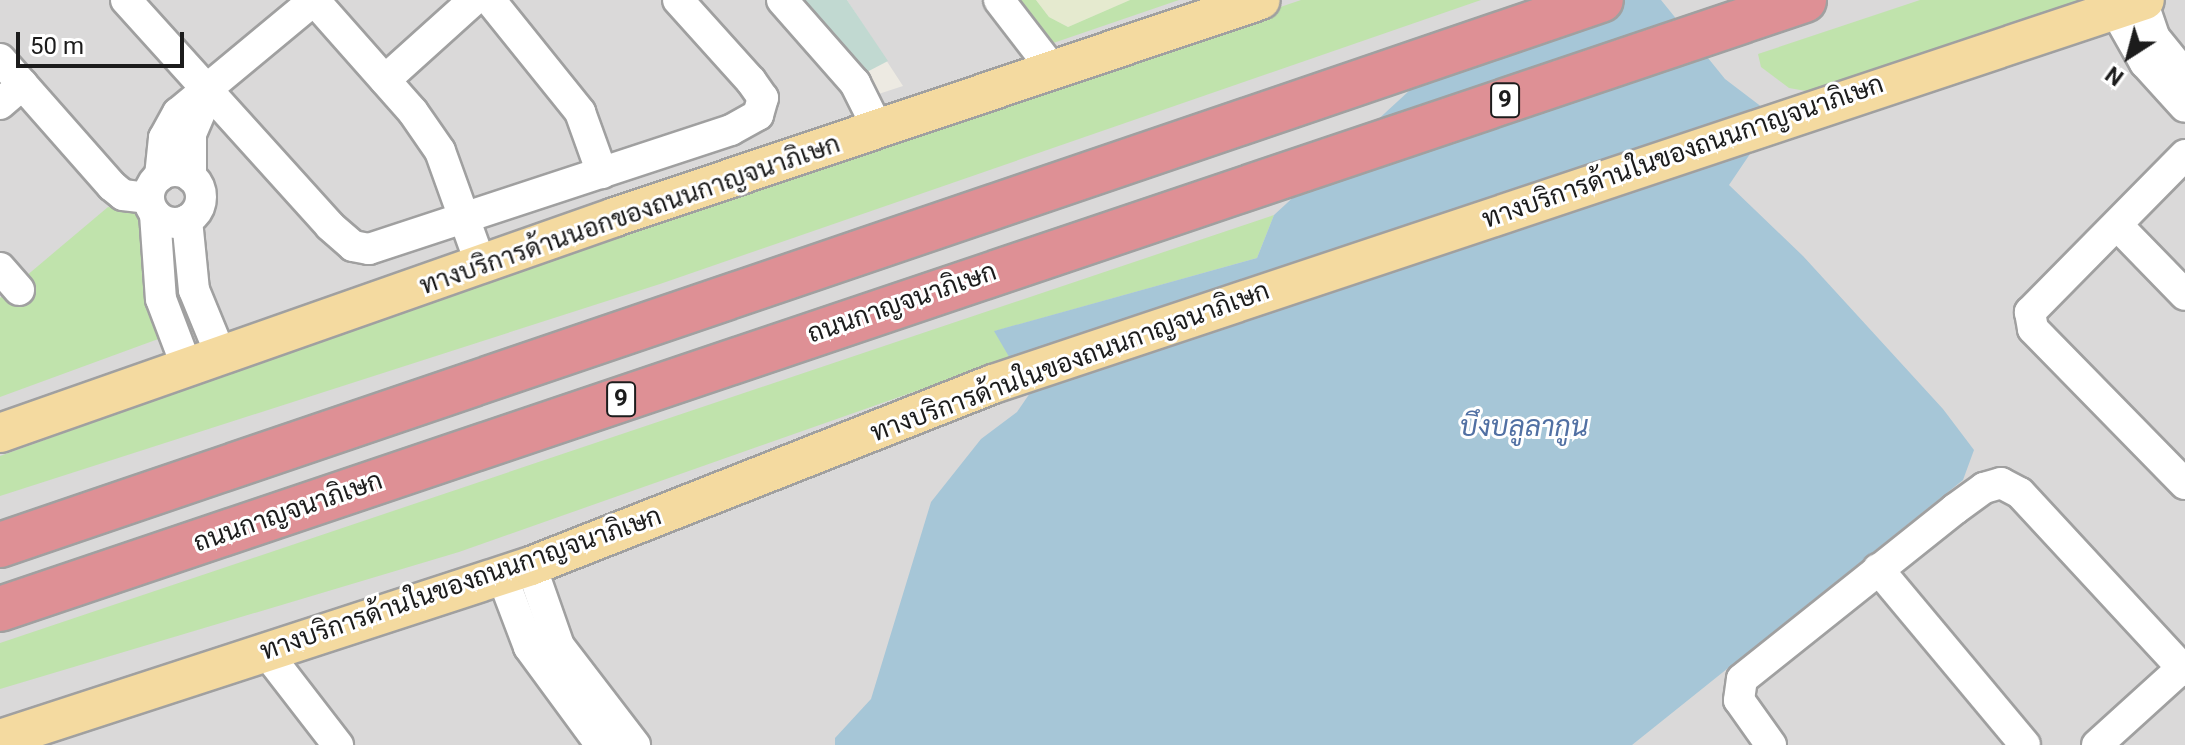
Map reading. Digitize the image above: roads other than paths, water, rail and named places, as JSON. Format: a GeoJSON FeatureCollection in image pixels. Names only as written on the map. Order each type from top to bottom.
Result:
{"type":"FeatureCollection","features":[{"type":"Feature","properties":{"kind":"highway","name":"9"},"geometry":{"type":"LineString","coordinates":[[0,545],[1601,0]]}},
{"type":"Feature","properties":{"kind":"highway","name":"ถนนกาญจนาภิเษก"},"geometry":{"type":"LineString","coordinates":[[0,609],[1786,6]]}},
{"type":"Feature","properties":{"kind":"main road","name":"ทางบริการด้านนอกของถนนกาญจนาภิเษก"},"geometry":{"type":"LineString","coordinates":[[0,433],[205,364],[481,265],[1261,0]]}},
{"type":"Feature","properties":{"kind":"main road","name":"ทางบริการด้านในของถนนกาญจนาภิเษก"},"geometry":{"type":"LineString","coordinates":[[0,739],[516,571],[993,384],[1838,100],[2134,4]]}},
{"type":"Feature","properties":{"kind":"street"},"geometry":{"type":"LineString","coordinates":[[126,0],[353,246],[369,249],[731,130],[764,108],[751,81],[678,0]]}},
{"type":"Feature","properties":{"kind":"street"},"geometry":{"type":"LineString","coordinates":[[205,364],[161,299],[155,196],[164,138],[178,113],[209,92],[314,0],[385,80],[440,151],[481,265]]}},
{"type":"Feature","properties":{"kind":"street"},"geometry":{"type":"LineString","coordinates":[[385,80],[474,0]]}},
{"type":"Feature","properties":{"kind":"street"},"geometry":{"type":"LineString","coordinates":[[782,0],[855,83],[878,129]]}},
{"type":"Feature","properties":{"kind":"street"},"geometry":{"type":"LineString","coordinates":[[999,0],[1053,70]]}},
{"type":"Feature","properties":{"kind":"street"},"geometry":{"type":"LineString","coordinates":[[2134,4],[2155,38],[2185,75]]}},
{"type":"Feature","properties":{"kind":"street"},"geometry":{"type":"LineString","coordinates":[[2134,4],[2145,63],[2185,107]]}},
{"type":"Feature","properties":{"kind":"street"},"geometry":{"type":"LineString","coordinates":[[506,6],[580,112],[602,173]]}},
{"type":"Feature","properties":{"kind":"street"},"geometry":{"type":"LineString","coordinates":[[0,59],[11,94],[112,186],[123,195],[155,196]]}},
{"type":"Feature","properties":{"kind":"street"},"geometry":{"type":"LineString","coordinates":[[205,364],[187,220],[201,200],[191,177],[191,134],[209,92]]}},
{"type":"Feature","properties":{"kind":"street"},"geometry":{"type":"LineString","coordinates":[[2185,155],[2030,312],[2033,329],[2185,484]]}},
{"type":"Feature","properties":{"kind":"street"},"geometry":{"type":"LineString","coordinates":[[155,196],[176,171],[191,177]]}},
{"type":"Feature","properties":{"kind":"street"},"geometry":{"type":"LineString","coordinates":[[155,196],[170,223],[187,220]]}},
{"type":"Feature","properties":{"kind":"street"},"geometry":{"type":"LineString","coordinates":[[2118,226],[2185,295]]}},
{"type":"Feature","properties":{"kind":"street"},"geometry":{"type":"LineString","coordinates":[[1771,745],[1739,700],[1742,679],[1984,488],[2001,483],[2020,493],[2184,670],[2097,745]]}},
{"type":"Feature","properties":{"kind":"street"},"geometry":{"type":"LineString","coordinates":[[1878,569],[2025,745]]}},
{"type":"Feature","properties":{"kind":"street"},"geometry":{"type":"LineString","coordinates":[[516,571],[529,647],[601,745]]}},
{"type":"Feature","properties":{"kind":"street"},"geometry":{"type":"LineString","coordinates":[[516,571],[559,646],[635,745]]}},
{"type":"Feature","properties":{"kind":"street"},"geometry":{"type":"LineString","coordinates":[[266,652],[338,745]]}},
{"type":"Feature","properties":{"kind":"water","name":"บึงบลูลากูน"},"geometry":{"type":"Polygon","coordinates":[[[1531,0],[1661,0],[1725,79],[1775,117],[1729,185],[1803,256],[1943,409],[1974,450],[1963,480],[1632,745],[835,745],[835,738],[871,699],[931,502],[981,439],[1017,412],[1030,393],[994,331],[1257,258],[1274,215],[1496,11],[1531,0]]]}}]}
